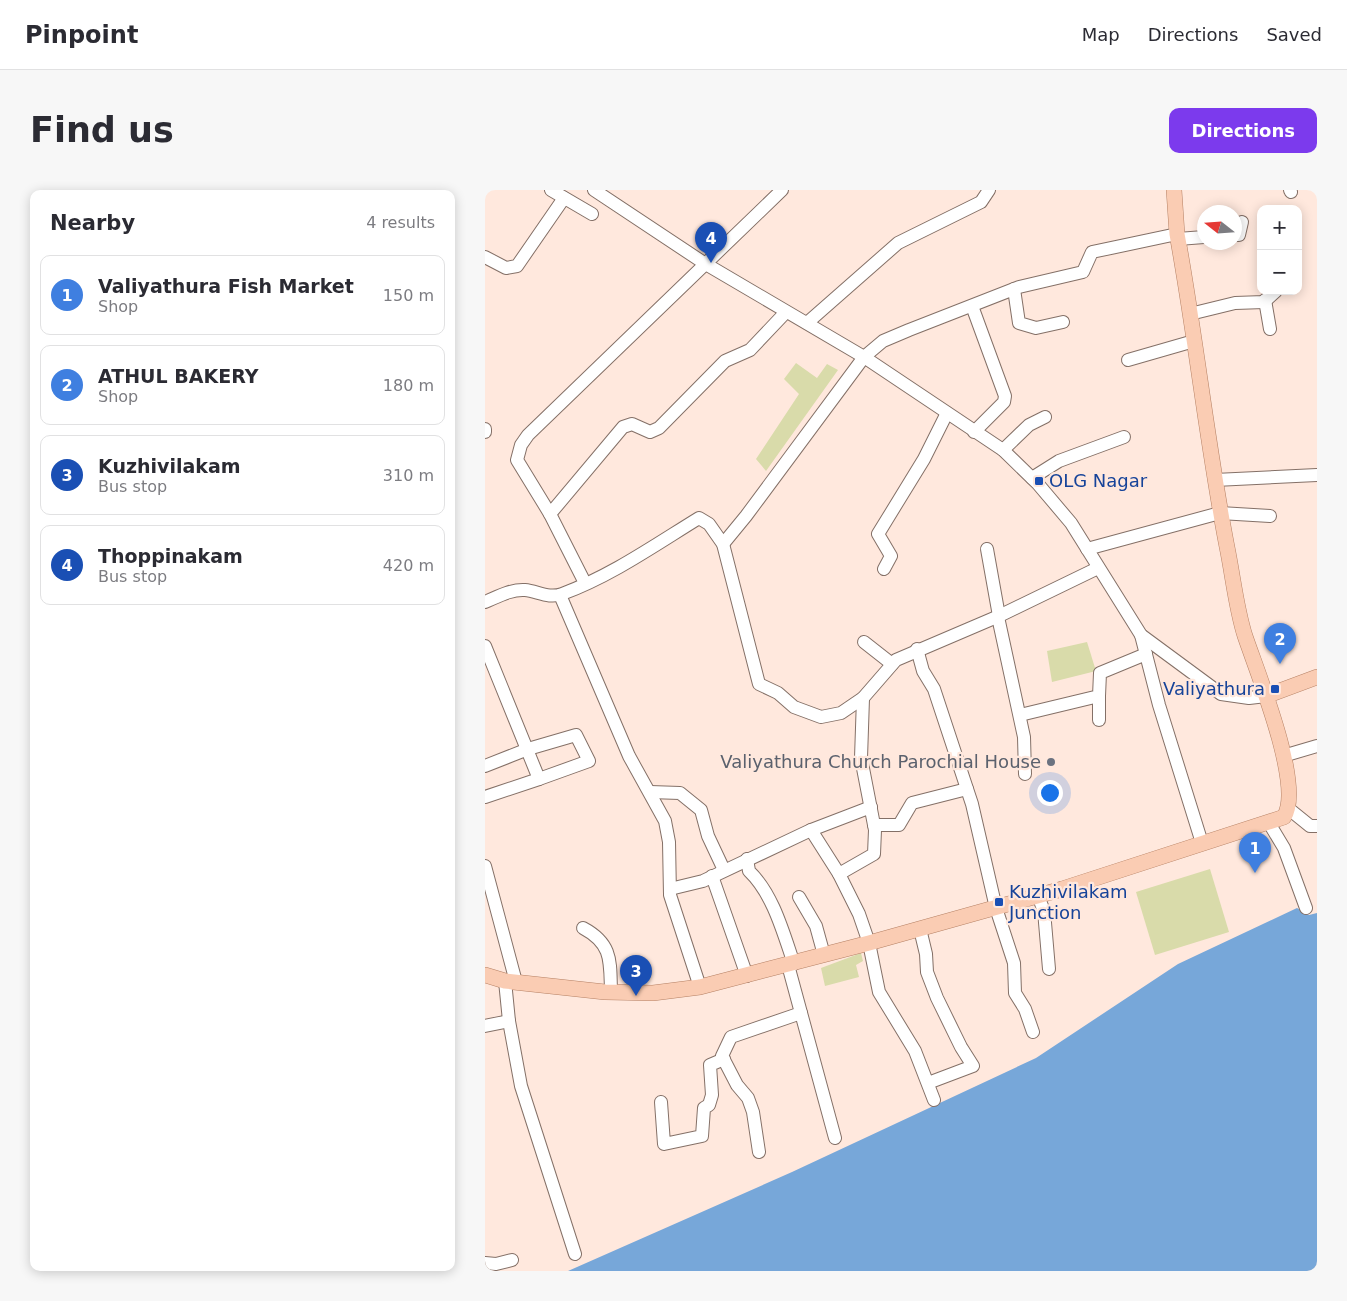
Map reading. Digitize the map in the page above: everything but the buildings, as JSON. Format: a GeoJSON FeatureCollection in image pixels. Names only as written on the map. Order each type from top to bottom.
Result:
{"type":"FeatureCollection","features":[{"type":"Feature","properties":{"kind":"main road"},"geometry":{"type":"LineString","coordinates":[[485,976],[510,982],[611,992],[653,992],[700,987],[869,944],[996,908],[1284,817],[1289,809],[1289,784],[1266,696],[1245,633],[1220,513],[1178,237],[1174,190]]}},
{"type":"Feature","properties":{"kind":"main road"},"geometry":{"type":"LineString","coordinates":[[1266,696],[1317,677]]}},
{"type":"Feature","properties":{"kind":"street"},"geometry":{"type":"LineString","coordinates":[[551,190],[592,214]]}},
{"type":"Feature","properties":{"kind":"street"},"geometry":{"type":"LineString","coordinates":[[594,190],[612,194],[704,263],[865,357],[1003,450],[1032,478],[1071,523],[1141,635],[1159,705],[1202,843]]}},
{"type":"Feature","properties":{"kind":"street"},"geometry":{"type":"LineString","coordinates":[[585,583],[550,514],[520,467],[517,460],[521,445],[528,435],[704,263],[782,190]]}},
{"type":"Feature","properties":{"kind":"street"},"geometry":{"type":"LineString","coordinates":[[807,323],[898,243],[981,202],[989,190]]}},
{"type":"Feature","properties":{"kind":"street"},"geometry":{"type":"LineString","coordinates":[[485,257],[506,268],[517,266],[564,198]]}},
{"type":"Feature","properties":{"kind":"street"},"geometry":{"type":"LineString","coordinates":[[723,544],[865,357],[883,341],[1014,289],[1083,272],[1092,252],[1178,237],[1197,237]]}},
{"type":"Feature","properties":{"kind":"street"},"geometry":{"type":"LineString","coordinates":[[1014,289],[1019,323],[1036,328],[1063,322]]}},
{"type":"Feature","properties":{"kind":"street"},"geometry":{"type":"LineString","coordinates":[[1190,314],[1235,303],[1265,300],[1271,295]]}},
{"type":"Feature","properties":{"kind":"street"},"geometry":{"type":"LineString","coordinates":[[1265,300],[1270,329]]}},
{"type":"Feature","properties":{"kind":"street"},"geometry":{"type":"LineString","coordinates":[[972,306],[1005,396],[1004,402],[974,432]]}},
{"type":"Feature","properties":{"kind":"street"},"geometry":{"type":"LineString","coordinates":[[550,514],[623,427],[632,424],[650,432],[659,428],[725,361],[747,353],[786,312]]}},
{"type":"Feature","properties":{"kind":"street"},"geometry":{"type":"LineString","coordinates":[[1129,360],[1194,341]]}},
{"type":"Feature","properties":{"kind":"street"},"geometry":{"type":"LineString","coordinates":[[884,569],[891,556],[878,534],[924,459],[947,413]]}},
{"type":"Feature","properties":{"kind":"street"},"geometry":{"type":"LineString","coordinates":[[1003,450],[1029,425],[1045,417]]}},
{"type":"Feature","properties":{"kind":"street"},"geometry":{"type":"LineString","coordinates":[[1032,478],[1059,461],[1124,437]]}},
{"type":"Feature","properties":{"kind":"street"},"geometry":{"type":"LineString","coordinates":[[1215,480],[1317,475]]}},
{"type":"Feature","properties":{"kind":"street"},"geometry":{"type":"LineString","coordinates":[[1087,548],[1220,513],[1270,516]]}},
{"type":"Feature","properties":{"kind":"street"},"geometry":{"type":"LineString","coordinates":[[485,602],[520,590],[560,595],[605,574],[699,518],[709,524],[723,544],[759,684],[778,693],[794,706],[821,718],[841,713],[863,698],[892,664],[917,649],[999,617],[1098,568]]}},
{"type":"Feature","properties":{"kind":"street"},"geometry":{"type":"LineString","coordinates":[[987,549],[1024,737],[1025,774]]}},
{"type":"Feature","properties":{"kind":"street"},"geometry":{"type":"LineString","coordinates":[[560,595],[629,756],[665,821],[669,842],[670,889],[700,987]]}},
{"type":"Feature","properties":{"kind":"street"},"geometry":{"type":"LineString","coordinates":[[1141,635],[1221,694],[1249,698],[1266,696]]}},
{"type":"Feature","properties":{"kind":"street"},"geometry":{"type":"LineString","coordinates":[[864,642],[892,664]]}},
{"type":"Feature","properties":{"kind":"street"},"geometry":{"type":"LineString","coordinates":[[485,646],[539,779]]}},
{"type":"Feature","properties":{"kind":"street"},"geometry":{"type":"LineString","coordinates":[[917,649],[923,671],[934,689],[967,789],[983,844],[996,908],[1014,963],[1015,993],[1025,1009],[1033,1032]]}},
{"type":"Feature","properties":{"kind":"street"},"geometry":{"type":"LineString","coordinates":[[1099,720],[1100,673],[1146,654]]}},
{"type":"Feature","properties":{"kind":"street"},"geometry":{"type":"LineString","coordinates":[[1020,715],[1099,696]]}},
{"type":"Feature","properties":{"kind":"street"},"geometry":{"type":"LineString","coordinates":[[839,874],[875,854],[874,826],[861,758],[863,698]]}},
{"type":"Feature","properties":{"kind":"street"},"geometry":{"type":"LineString","coordinates":[[485,766],[528,749],[576,735],[589,762],[485,797]]}},
{"type":"Feature","properties":{"kind":"street"},"geometry":{"type":"LineString","coordinates":[[1283,756],[1317,746]]}},
{"type":"Feature","properties":{"kind":"street"},"geometry":{"type":"LineString","coordinates":[[874,826],[899,825],[912,803],[967,789]]}},
{"type":"Feature","properties":{"kind":"street"},"geometry":{"type":"LineString","coordinates":[[650,792],[680,793],[701,810],[708,836],[724,870]]}},
{"type":"Feature","properties":{"kind":"street"},"geometry":{"type":"LineString","coordinates":[[670,889],[693,885],[811,830],[871,807]]}},
{"type":"Feature","properties":{"kind":"street"},"geometry":{"type":"LineString","coordinates":[[1289,809],[1310,826],[1317,826]]}},
{"type":"Feature","properties":{"kind":"street"},"geometry":{"type":"LineString","coordinates":[[1269,823],[1284,848],[1306,908]]}},
{"type":"Feature","properties":{"kind":"street"},"geometry":{"type":"LineString","coordinates":[[811,830],[839,874],[859,914],[869,944],[879,992],[915,1051],[934,1100]]}},
{"type":"Feature","properties":{"kind":"street"},"geometry":{"type":"LineString","coordinates":[[747,859],[749,871],[758,879],[764,891],[791,964],[801,1014],[835,1138]]}},
{"type":"Feature","properties":{"kind":"street"},"geometry":{"type":"LineString","coordinates":[[485,866],[510,982],[509,1021],[521,1086],[575,1254]]}},
{"type":"Feature","properties":{"kind":"street"},"geometry":{"type":"LineString","coordinates":[[712,876],[747,976]]}},
{"type":"Feature","properties":{"kind":"street"},"geometry":{"type":"LineString","coordinates":[[1037,896],[1044,911],[1049,969]]}},
{"type":"Feature","properties":{"kind":"street"},"geometry":{"type":"LineString","coordinates":[[799,897],[816,926],[824,956]]}},
{"type":"Feature","properties":{"kind":"street"},"geometry":{"type":"LineString","coordinates":[[583,928],[598,936],[610,959],[611,992]]}},
{"type":"Feature","properties":{"kind":"street"},"geometry":{"type":"LineString","coordinates":[[920,929],[926,954],[927,972],[937,998],[961,1047],[973,1066],[928,1082]]}},
{"type":"Feature","properties":{"kind":"street"},"geometry":{"type":"LineString","coordinates":[[759,1152],[753,1112],[748,1098],[737,1085],[722,1056],[731,1037],[801,1014]]}},
{"type":"Feature","properties":{"kind":"street"},"geometry":{"type":"LineString","coordinates":[[485,1026],[509,1021]]}},
{"type":"Feature","properties":{"kind":"street"},"geometry":{"type":"LineString","coordinates":[[661,1102],[664,1144],[702,1136],[704,1108],[709,1105],[712,1095],[710,1065],[724,1059]]}},
{"type":"Feature","properties":{"kind":"street"},"geometry":{"type":"LineString","coordinates":[[485,1263],[497,1264],[512,1260]]}},
{"type":"Feature","properties":{"kind":"green space"},"geometry":{"type":"Polygon","coordinates":[[[796,363],[817,378],[827,364],[838,370],[766,471],[756,459],[799,394],[784,379],[796,363]]]}},
{"type":"Feature","properties":{"kind":"green space"},"geometry":{"type":"Polygon","coordinates":[[[1087,642],[1096,671],[1052,682],[1047,651],[1087,642]]]}},
{"type":"Feature","properties":{"kind":"green space"},"geometry":{"type":"Polygon","coordinates":[[[1210,869],[1229,932],[1155,955],[1136,892],[1210,869]]]}},
{"type":"Feature","properties":{"kind":"green space"},"geometry":{"type":"Polygon","coordinates":[[[861,953],[863,961],[856,965],[859,977],[825,986],[821,968],[861,953]]]}},
{"type":"Feature","properties":{"kind":"water"},"geometry":{"type":"Polygon","coordinates":[[[1297,908],[1309,915],[1317,913],[1317,1271],[568,1271],[792,1172],[1036,1058],[1178,964],[1297,908]]]}},
{"type":"Feature","properties":{"kind":"place","name":"Thoppinakam"},"geometry":{"type":"Point","coordinates":[711,263]}},
{"type":"Feature","properties":{"kind":"place","name":"OLG Nagar"},"geometry":{"type":"Point","coordinates":[1039,481]}},
{"type":"Feature","properties":{"kind":"place","name":"ATHUL BAKERY"},"geometry":{"type":"Point","coordinates":[1280,664]}},
{"type":"Feature","properties":{"kind":"place","name":"Valiyathura"},"geometry":{"type":"Point","coordinates":[1275,689]}},
{"type":"Feature","properties":{"kind":"place","name":"Valiyathura Church Parochial House"},"geometry":{"type":"Point","coordinates":[1051,762]}},
{"type":"Feature","properties":{"kind":"place","name":"Valiyathura Fish Market"},"geometry":{"type":"Point","coordinates":[1255,873]}},
{"type":"Feature","properties":{"kind":"place","name":"Kuzhivilakam Junction"},"geometry":{"type":"Point","coordinates":[999,902]}},
{"type":"Feature","properties":{"kind":"place","name":"Kuzhivilakam"},"geometry":{"type":"Point","coordinates":[636,996]}}]}
